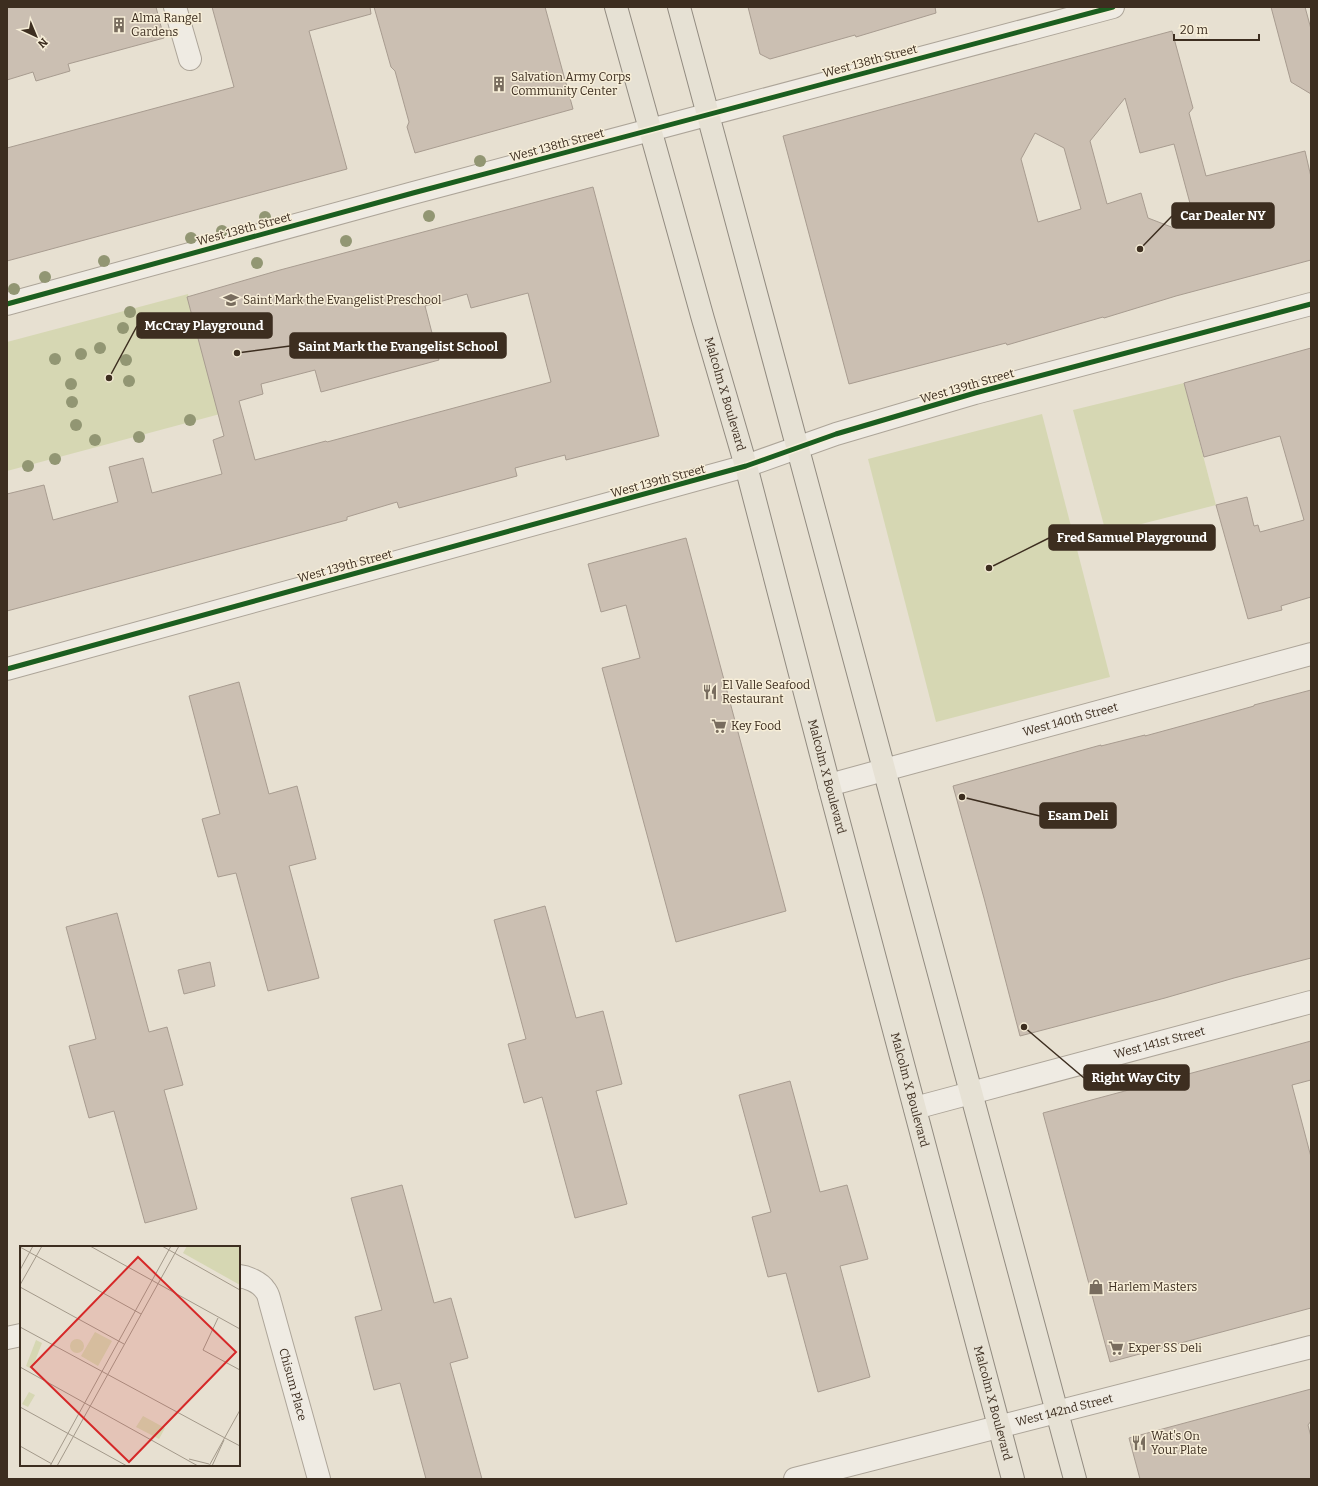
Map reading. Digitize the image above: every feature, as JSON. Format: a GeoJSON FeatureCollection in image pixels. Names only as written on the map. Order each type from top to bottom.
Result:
{"type":"FeatureCollection","features":[{"type":"Feature","properties":{"kind":"main road","name":"Malcolm X Boulevard"},"geometry":{"type":"LineString","coordinates":[[616,7],[703,319],[746,466],[1013,1479]]}},
{"type":"Feature","properties":{"kind":"main road"},"geometry":{"type":"LineString","coordinates":[[679,7],[1075,1479]]}},
{"type":"Feature","properties":{"kind":"street"},"geometry":{"type":"LineString","coordinates":[[175,7],[190,59]]}},
{"type":"Feature","properties":{"kind":"street","name":"West 138th Street"},"geometry":{"type":"LineString","coordinates":[[7,304],[413,193],[1113,7]]}},
{"type":"Feature","properties":{"kind":"street","name":"West 139th Street"},"geometry":{"type":"LineString","coordinates":[[7,669],[746,466],[836,434],[974,393],[1311,304]]}},
{"type":"Feature","properties":{"kind":"street","name":"West 140th Street"},"geometry":{"type":"LineString","coordinates":[[829,785],[1311,654]]}},
{"type":"Feature","properties":{"kind":"street","name":"West 141st Street"},"geometry":{"type":"LineString","coordinates":[[915,1108],[972,1094],[1311,1002]]}},
{"type":"Feature","properties":{"kind":"street","name":"Chisum Place"},"geometry":{"type":"LineString","coordinates":[[240,1276],[254,1281],[265,1290],[274,1315],[319,1479]]}},
{"type":"Feature","properties":{"kind":"street"},"geometry":{"type":"LineString","coordinates":[[7,1338],[20,1335]]}},
{"type":"Feature","properties":{"kind":"street","name":"West 142nd Street"},"geometry":{"type":"LineString","coordinates":[[795,1479],[1311,1347]]}},
{"type":"Feature","properties":{"kind":"green space"},"geometry":{"type":"Polygon","coordinates":[[[188,294],[220,414],[7,471],[7,342],[188,294]]]}},
{"type":"Feature","properties":{"kind":"green space"},"geometry":{"type":"Polygon","coordinates":[[[1184,383],[1216,505],[1106,533],[1073,410],[1184,383]]]}},
{"type":"Feature","properties":{"kind":"green space"},"geometry":{"type":"Polygon","coordinates":[[[1042,414],[1110,677],[936,722],[868,459],[1042,414]]]}},
{"type":"Feature","properties":{"kind":"building"},"geometry":{"type":"Polygon","coordinates":[[[7,7],[156,7],[164,38],[68,64],[70,71],[36,81],[33,72],[7,80],[7,7]]]}},
{"type":"Feature","properties":{"kind":"building"},"geometry":{"type":"Polygon","coordinates":[[[212,7],[370,7],[371,14],[309,31],[347,169],[7,261],[7,148],[234,87],[212,7]]]}},
{"type":"Feature","properties":{"kind":"building","name":"Salvation Army Corps Community Center"},"geometry":{"type":"Polygon","coordinates":[[[374,7],[545,7],[573,109],[415,153],[407,127],[409,122],[395,71],[391,67],[374,7]]]}},
{"type":"Feature","properties":{"kind":"building"},"geometry":{"type":"Polygon","coordinates":[[[748,7],[935,7],[936,13],[856,37],[855,35],[770,59],[760,54],[748,7]]]}},
{"type":"Feature","properties":{"kind":"building"},"geometry":{"type":"Polygon","coordinates":[[[1271,7],[1305,7],[1311,29],[1311,94],[1291,82],[1271,7]]]}},
{"type":"Feature","properties":{"kind":"building"},"geometry":{"type":"Polygon","coordinates":[[[1172,31],[1193,108],[1189,113],[1206,176],[1305,151],[1311,177],[1311,260],[1176,296],[1007,345],[1006,343],[849,384],[783,136],[1172,31]],[[1125,98],[1090,141],[1107,204],[1141,193],[1148,218],[1174,228],[1191,207],[1174,144],[1140,153],[1125,98]],[[1035,133],[1021,159],[1038,222],[1081,209],[1064,148],[1035,133]]]}},
{"type":"Feature","properties":{"kind":"building"},"geometry":{"type":"Polygon","coordinates":[[[593,187],[659,436],[566,460],[565,455],[515,468],[517,476],[399,508],[397,502],[347,517],[347,520],[7,611],[7,494],[44,485],[53,520],[118,502],[109,467],[143,458],[152,493],[222,474],[213,440],[224,436],[187,297],[280,270],[593,187]],[[528,293],[471,308],[467,294],[425,306],[439,360],[321,392],[315,370],[261,384],[263,394],[239,401],[255,460],[551,382],[528,293]]]}},
{"type":"Feature","properties":{"kind":"building"},"geometry":{"type":"Polygon","coordinates":[[[1311,348],[1311,597],[1281,606],[1282,610],[1248,619],[1216,505],[1247,497],[1254,526],[1258,525],[1260,532],[1304,520],[1280,436],[1204,457],[1184,383],[1311,348]]]}},
{"type":"Feature","properties":{"kind":"building"},"geometry":{"type":"Polygon","coordinates":[[[686,538],[786,911],[676,942],[602,668],[640,658],[626,605],[601,612],[588,564],[686,538]]]}},
{"type":"Feature","properties":{"kind":"building"},"geometry":{"type":"Polygon","coordinates":[[[239,682],[269,794],[297,786],[316,859],[289,866],[319,978],[268,991],[236,873],[218,877],[202,819],[220,814],[189,696],[239,682]]]}},
{"type":"Feature","properties":{"kind":"building"},"geometry":{"type":"Polygon","coordinates":[[[1311,690],[1311,958],[1020,1036],[953,786],[1101,745],[1145,736],[1311,690]]]}},
{"type":"Feature","properties":{"kind":"building"},"geometry":{"type":"Polygon","coordinates":[[[545,906],[576,1018],[603,1011],[622,1084],[596,1091],[627,1204],[575,1218],[542,1097],[524,1103],[508,1044],[526,1039],[494,920],[545,906]]]}},
{"type":"Feature","properties":{"kind":"building"},"geometry":{"type":"Polygon","coordinates":[[[117,913],[149,1032],[167,1027],[183,1085],[164,1090],[197,1209],[145,1223],[114,1111],[89,1118],[69,1046],[96,1039],[66,927],[117,913]]]}},
{"type":"Feature","properties":{"kind":"building"},"geometry":{"type":"Polygon","coordinates":[[[210,962],[215,986],[184,994],[178,970],[210,962]]]}},
{"type":"Feature","properties":{"kind":"building"},"geometry":{"type":"Polygon","coordinates":[[[1311,1041],[1311,1080],[1292,1085],[1311,1157],[1311,1308],[1110,1362],[1043,1113],[1311,1041]]]}},
{"type":"Feature","properties":{"kind":"building"},"geometry":{"type":"Polygon","coordinates":[[[790,1081],[820,1192],[847,1185],[868,1259],[840,1266],[870,1377],[818,1392],[786,1273],[768,1277],[752,1217],[771,1212],[739,1095],[790,1081]]]}},
{"type":"Feature","properties":{"kind":"building"},"geometry":{"type":"Polygon","coordinates":[[[402,1185],[434,1303],[451,1298],[468,1358],[450,1363],[482,1479],[426,1479],[400,1383],[374,1390],[355,1317],[382,1310],[351,1198],[402,1185]]]}},
{"type":"Feature","properties":{"kind":"building"},"geometry":{"type":"Polygon","coordinates":[[[1311,1389],[1311,1421],[1308,1425],[1311,1437],[1311,1479],[1140,1479],[1129,1438],[1311,1389]]]}},
{"type":"Feature","properties":{"kind":"cycle path"},"geometry":{"type":"LineString","coordinates":[[7,304],[413,193],[1113,7]]}},
{"type":"Feature","properties":{"kind":"cycle path"},"geometry":{"type":"LineString","coordinates":[[7,669],[746,466],[836,434],[975,393],[1311,304]]}},
{"type":"Feature","properties":{"kind":"place","name":"Alma Rangel Gardens"},"geometry":{"type":"Point","coordinates":[119,25]}},
{"type":"Feature","properties":{"kind":"place","name":"Salvation Army Corps Community Center"},"geometry":{"type":"Point","coordinates":[499,84]}},
{"type":"Feature","properties":{"kind":"place","name":"Car Dealer NY"},"geometry":{"type":"Point","coordinates":[1140,249]}},
{"type":"Feature","properties":{"kind":"place","name":"Saint Mark the Evangelist Preschool"},"geometry":{"type":"Point","coordinates":[231,300]}},
{"type":"Feature","properties":{"kind":"place","name":"Saint Mark the Evangelist School"},"geometry":{"type":"Point","coordinates":[237,353]}},
{"type":"Feature","properties":{"kind":"place","name":"McCray Playground"},"geometry":{"type":"Point","coordinates":[109,378]}},
{"type":"Feature","properties":{"kind":"place","name":"Fred Samuel Playground"},"geometry":{"type":"Point","coordinates":[989,568]}},
{"type":"Feature","properties":{"kind":"place","name":"El Valle Seafood Restaurant"},"geometry":{"type":"Point","coordinates":[710,692]}},
{"type":"Feature","properties":{"kind":"place","name":"Key Food"},"geometry":{"type":"Point","coordinates":[719,726]}},
{"type":"Feature","properties":{"kind":"place","name":"Esam Deli"},"geometry":{"type":"Point","coordinates":[962,797]}},
{"type":"Feature","properties":{"kind":"place","name":"Right Way City"},"geometry":{"type":"Point","coordinates":[1024,1027]}},
{"type":"Feature","properties":{"kind":"place","name":"Harlem Masters"},"geometry":{"type":"Point","coordinates":[1096,1287]}},
{"type":"Feature","properties":{"kind":"place","name":"Exper SS Deli"},"geometry":{"type":"Point","coordinates":[1116,1348]}},
{"type":"Feature","properties":{"kind":"place","name":"Wat's On Your Plate"},"geometry":{"type":"Point","coordinates":[1139,1443]}}]}
